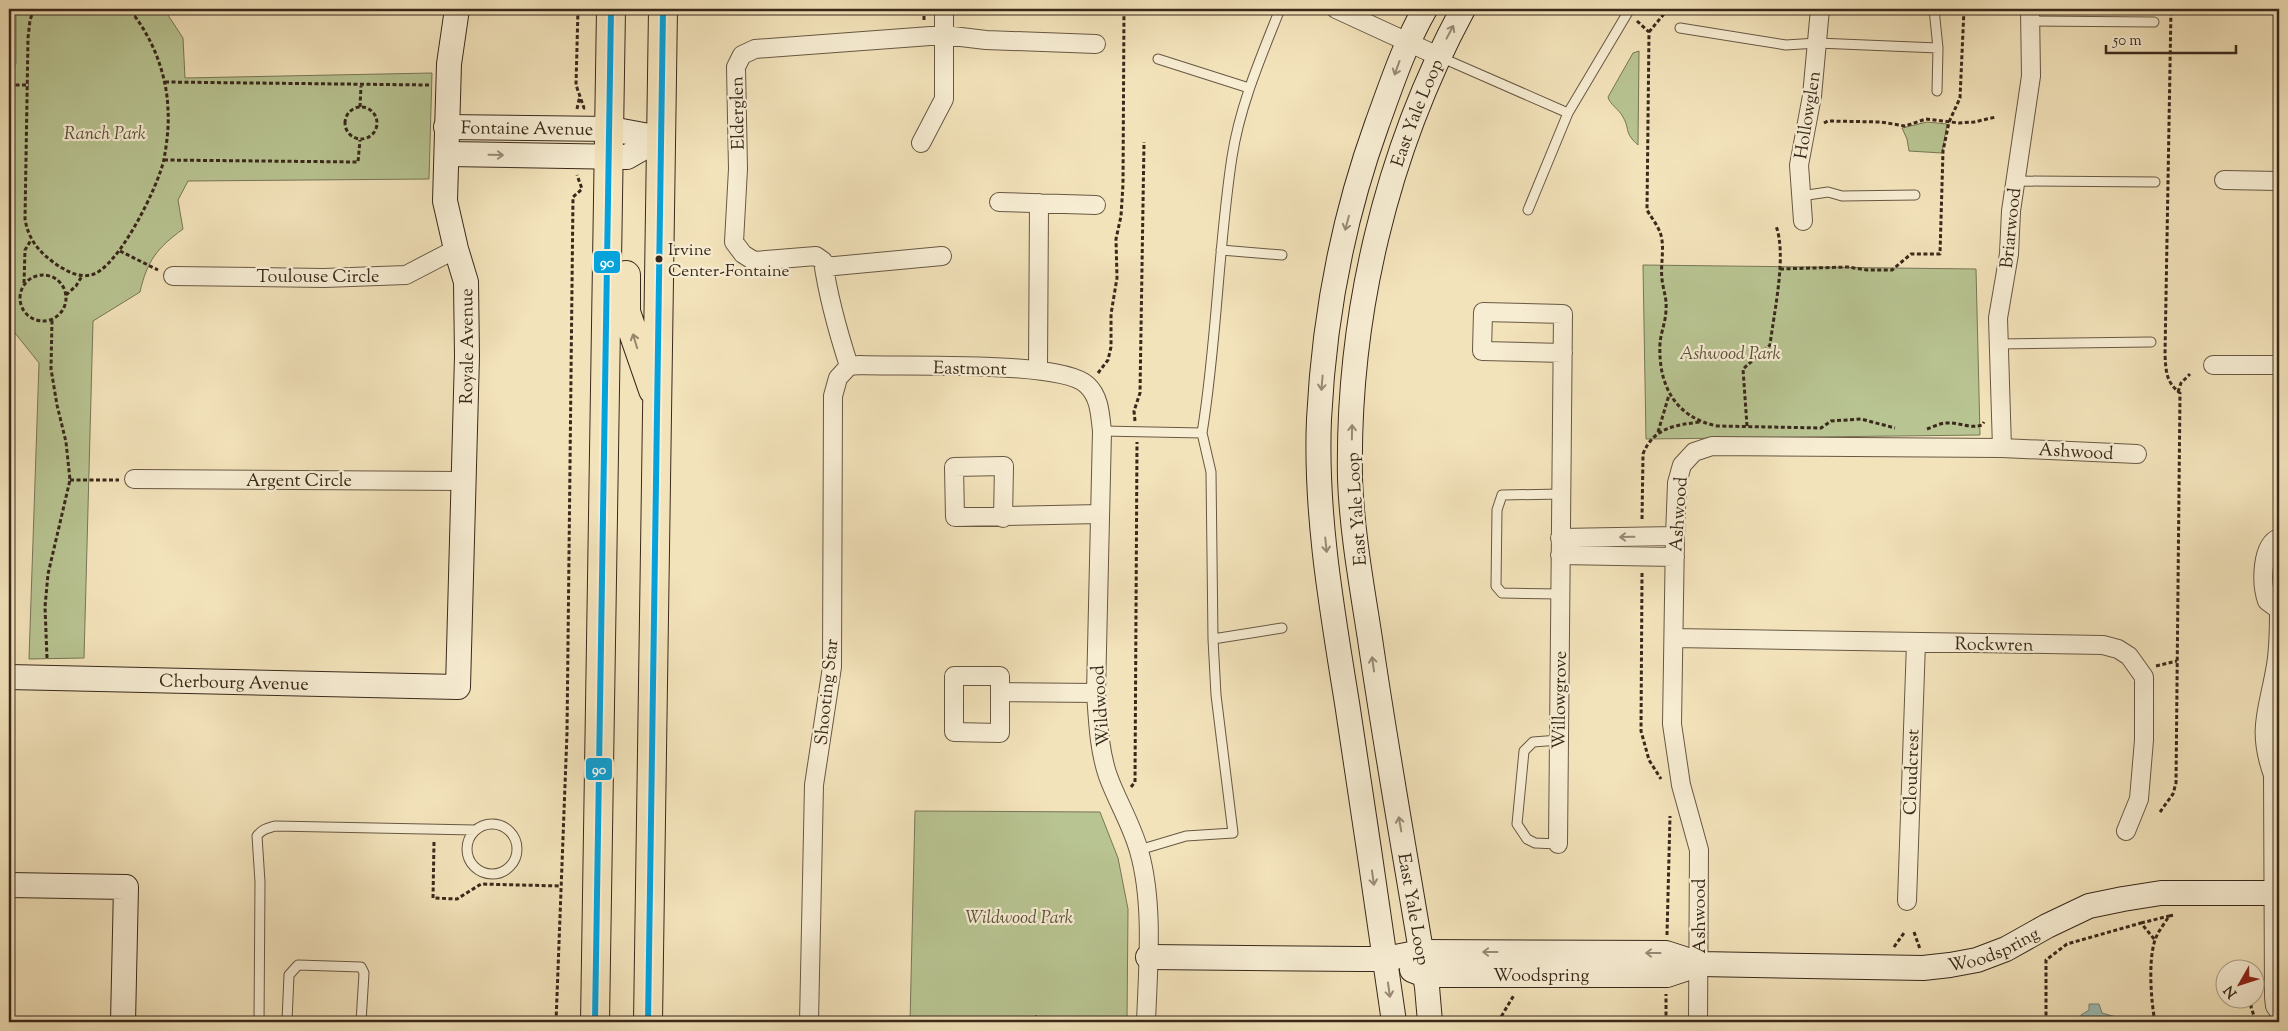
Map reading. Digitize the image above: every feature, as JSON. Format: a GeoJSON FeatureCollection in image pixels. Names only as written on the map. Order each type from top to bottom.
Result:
{"type":"FeatureCollection","features":[{"type":"Feature","properties":{"kind":"main road"},"geometry":{"type":"LineString","coordinates":[[595,1022],[618,156],[618,136],[611,129],[611,9]]}},
{"type":"Feature","properties":{"kind":"main road"},"geometry":{"type":"LineString","coordinates":[[648,1022],[663,9]]}},
{"type":"Feature","properties":{"kind":"main road"},"geometry":{"type":"LineString","coordinates":[[618,156],[626,312],[658,403]]}},
{"type":"Feature","properties":{"kind":"street","name":"Royale Avenue"},"geometry":{"type":"LineString","coordinates":[[457,9],[448,64],[446,128],[448,154],[445,201],[466,282],[467,356],[458,687]]}},
{"type":"Feature","properties":{"kind":"street"},"geometry":{"type":"LineString","coordinates":[[921,143],[944,99],[944,9]]}},
{"type":"Feature","properties":{"kind":"street"},"geometry":{"type":"LineString","coordinates":[[1336,9],[1438,56]]}},
{"type":"Feature","properties":{"kind":"street","name":"East Yale Loop"},"geometry":{"type":"LineString","coordinates":[[1394,1022],[1333,613],[1321,500],[1319,420],[1326,345],[1340,250],[1365,157],[1406,42],[1425,9]]}},
{"type":"Feature","properties":{"kind":"street","name":"East Yale Loop"},"geometry":{"type":"LineString","coordinates":[[1430,1022],[1425,975],[1378,694],[1358,557],[1350,480],[1352,402],[1364,297],[1383,209],[1406,136],[1438,56],[1463,9]]}},
{"type":"Feature","properties":{"kind":"street","name":"Hollowglen"},"geometry":{"type":"LineString","coordinates":[[1803,221],[1798,164],[1812,96],[1820,9]]}},
{"type":"Feature","properties":{"kind":"street","name":"Briarwood"},"geometry":{"type":"LineString","coordinates":[[2002,448],[1998,318],[2009,254],[2011,211],[2031,76],[2030,15]]}},
{"type":"Feature","properties":{"kind":"street","name":"Elderglen"},"geometry":{"type":"LineString","coordinates":[[824,267],[823,261],[816,256],[754,261],[743,254],[734,242],[738,169],[736,67],[742,55],[755,49],[944,35],[986,40],[1096,44]]}},
{"type":"Feature","properties":{"kind":"street","name":"Fontaine Avenue"},"geometry":{"type":"LineString","coordinates":[[446,128],[611,129],[660,138]]}},
{"type":"Feature","properties":{"kind":"street","name":"Fontaine Avenue"},"geometry":{"type":"LineString","coordinates":[[448,154],[618,156],[660,138]]}},
{"type":"Feature","properties":{"kind":"street"},"geometry":{"type":"LineString","coordinates":[[2224,180],[2279,181]]}},
{"type":"Feature","properties":{"kind":"street"},"geometry":{"type":"LineString","coordinates":[[999,202],[1096,205]]}},
{"type":"Feature","properties":{"kind":"street"},"geometry":{"type":"LineString","coordinates":[[1038,369],[1039,203]]}},
{"type":"Feature","properties":{"kind":"street","name":"Toulouse Circle"},"geometry":{"type":"LineString","coordinates":[[173,276],[324,278],[406,275],[456,249]]}},
{"type":"Feature","properties":{"kind":"street"},"geometry":{"type":"LineString","coordinates":[[849,366],[824,267],[942,256]]}},
{"type":"Feature","properties":{"kind":"street","name":"Willowgrove"},"geometry":{"type":"LineString","coordinates":[[1558,844],[1558,740],[1563,352],[1563,314],[1483,312],[1482,351],[1563,352]]}},
{"type":"Feature","properties":{"kind":"street"},"geometry":{"type":"LineString","coordinates":[[2213,365],[2279,365]]}},
{"type":"Feature","properties":{"kind":"street","name":"Eastmont"},"geometry":{"type":"LineString","coordinates":[[849,366],[1038,369],[1092,379]]}},
{"type":"Feature","properties":{"kind":"street","name":"Shooting Star"},"geometry":{"type":"LineString","coordinates":[[809,1022],[814,785],[832,667],[833,396],[838,378],[849,366]]}},
{"type":"Feature","properties":{"kind":"street","name":"Wildwood"},"geometry":{"type":"LineString","coordinates":[[1092,379],[1100,408],[1102,431],[1096,693],[1099,735],[1107,774],[1139,850],[1145,878],[1148,957],[1146,1022]]}},
{"type":"Feature","properties":{"kind":"street","name":"Ashwood"},"geometry":{"type":"LineString","coordinates":[[1698,1022],[1700,964],[1699,850],[1682,785],[1672,724],[1677,483],[1682,465],[1694,452],[1712,446],[2002,448],[2137,454]]}},
{"type":"Feature","properties":{"kind":"street","name":"Argent Circle"},"geometry":{"type":"LineString","coordinates":[[134,479],[464,481]]}},
{"type":"Feature","properties":{"kind":"street"},"geometry":{"type":"LineString","coordinates":[[1003,518],[1100,514]]}},
{"type":"Feature","properties":{"kind":"street"},"geometry":{"type":"LineString","coordinates":[[1560,538],[1675,536]]}},
{"type":"Feature","properties":{"kind":"street"},"geometry":{"type":"LineString","coordinates":[[2279,538],[2271,542],[2266,552],[2265,577],[2268,601],[2279,610],[2278,653],[2265,715],[2265,749],[2276,775],[2274,997],[2275,1006],[2279,1012]]}},
{"type":"Feature","properties":{"kind":"street"},"geometry":{"type":"LineString","coordinates":[[1560,556],[1675,557]]}},
{"type":"Feature","properties":{"kind":"street","name":"Rockwren"},"geometry":{"type":"LineString","coordinates":[[1674,638],[2103,645],[2118,649],[2129,656],[2144,677],[2144,740],[2139,799],[2126,831]]}},
{"type":"Feature","properties":{"kind":"street","name":"Cloudcrest"},"geometry":{"type":"LineString","coordinates":[[1907,901],[1916,643]]}},
{"type":"Feature","properties":{"kind":"street","name":"Cherbourg Avenue"},"geometry":{"type":"LineString","coordinates":[[9,677],[458,687]]}},
{"type":"Feature","properties":{"kind":"street"},"geometry":{"type":"LineString","coordinates":[[1000,692],[1096,693]]}},
{"type":"Feature","properties":{"kind":"street"},"geometry":{"type":"LineString","coordinates":[[9,886],[126,887],[123,1022]]}},
{"type":"Feature","properties":{"kind":"street","name":"Woodspring"},"geometry":{"type":"LineString","coordinates":[[1148,957],[1385,959],[1421,952],[1666,953],[1700,964],[1923,968],[1950,966],[1977,960],[2006,949],[2047,926],[2089,906],[2148,894],[2276,893]]}},
{"type":"Feature","properties":{"kind":"street","name":"Woodspring"},"geometry":{"type":"LineString","coordinates":[[1385,959],[1425,975],[1667,975],[1700,964]]}},
{"type":"Feature","properties":{"kind":"lane"},"geometry":{"type":"LineString","coordinates":[[1139,850],[1186,836],[1233,833],[1216,695],[1213,639],[1212,472],[1202,433],[1210,375],[1221,250],[1232,156],[1249,88],[1280,9]]}},
{"type":"Feature","properties":{"kind":"lane"},"geometry":{"type":"LineString","coordinates":[[1934,9],[1938,48],[1937,90]]}},
{"type":"Feature","properties":{"kind":"lane"},"geometry":{"type":"LineString","coordinates":[[1528,210],[1568,113],[1628,12]]}},
{"type":"Feature","properties":{"kind":"lane"},"geometry":{"type":"LineString","coordinates":[[2030,15],[2154,22]]}},
{"type":"Feature","properties":{"kind":"lane"},"geometry":{"type":"LineString","coordinates":[[1680,28],[1786,45],[1817,43],[1938,48]]}},
{"type":"Feature","properties":{"kind":"lane"},"geometry":{"type":"LineString","coordinates":[[1438,56],[1568,113]]}},
{"type":"Feature","properties":{"kind":"lane"},"geometry":{"type":"LineString","coordinates":[[1158,59],[1249,88]]}},
{"type":"Feature","properties":{"kind":"lane"},"geometry":{"type":"LineString","coordinates":[[2015,181],[2155,182]]}},
{"type":"Feature","properties":{"kind":"lane"},"geometry":{"type":"LineString","coordinates":[[1801,196],[1828,192],[1842,196],[1915,195]]}},
{"type":"Feature","properties":{"kind":"lane"},"geometry":{"type":"LineString","coordinates":[[1221,250],[1282,255]]}},
{"type":"Feature","properties":{"kind":"lane"},"geometry":{"type":"LineString","coordinates":[[1999,344],[2151,342]]}},
{"type":"Feature","properties":{"kind":"lane"},"geometry":{"type":"LineString","coordinates":[[1102,431],[1202,433]]}},
{"type":"Feature","properties":{"kind":"lane"},"geometry":{"type":"LineString","coordinates":[[1560,594],[1502,593],[1496,586],[1497,510],[1502,495],[1561,494]]}},
{"type":"Feature","properties":{"kind":"lane"},"geometry":{"type":"LineString","coordinates":[[1213,639],[1282,628]]}},
{"type":"Feature","properties":{"kind":"lane"},"geometry":{"type":"LineString","coordinates":[[1558,740],[1533,742],[1524,751],[1517,824],[1527,840],[1535,844],[1558,844]]}},
{"type":"Feature","properties":{"kind":"lane"},"geometry":{"type":"LineString","coordinates":[[259,1022],[260,882],[257,836],[265,828],[275,826],[475,830],[490,824],[498,824],[516,839],[517,856],[508,869],[492,874],[476,868],[468,854],[470,837],[475,830]]}},
{"type":"Feature","properties":{"kind":"lane"},"geometry":{"type":"LineString","coordinates":[[287,1021],[289,975],[298,965],[361,966],[364,973],[361,1022]]}},
{"type":"Feature","properties":{"kind":"path"},"geometry":{"type":"LineString","coordinates":[[34,9],[30,20],[28,38],[29,85],[25,219],[27,233],[31,240],[60,268],[82,276],[99,272],[120,251],[144,209],[164,160],[168,109],[165,82],[145,29],[129,9]]}},
{"type":"Feature","properties":{"kind":"path"},"geometry":{"type":"LineString","coordinates":[[134,15],[140,9]]}},
{"type":"Feature","properties":{"kind":"path"},"geometry":{"type":"LineString","coordinates":[[924,9],[924,25]]}},
{"type":"Feature","properties":{"kind":"path"},"geometry":{"type":"LineString","coordinates":[[1092,379],[1108,360],[1111,347],[1110,314],[1117,278],[1116,239],[1121,216],[1123,184],[1124,9]]}},
{"type":"Feature","properties":{"kind":"path"},"geometry":{"type":"LineString","coordinates":[[1668,9],[1649,32],[1647,210],[1660,231],[1662,244],[1662,280],[1666,291],[1666,310],[1660,341],[1660,354],[1662,372],[1670,395],[1686,413],[1701,422],[1717,426],[1820,428],[1831,421],[1861,419],[1892,428],[1900,428]]}},
{"type":"Feature","properties":{"kind":"path"},"geometry":{"type":"LineString","coordinates":[[2171,9],[2165,355],[2166,377],[2171,386],[2178,392]]}},
{"type":"Feature","properties":{"kind":"path"},"geometry":{"type":"LineString","coordinates":[[1628,12],[1649,32]]}},
{"type":"Feature","properties":{"kind":"path"},"geometry":{"type":"LineString","coordinates":[[165,82],[361,86],[448,85]]}},
{"type":"Feature","properties":{"kind":"path"},"geometry":{"type":"LineString","coordinates":[[9,85],[29,85]]}},
{"type":"Feature","properties":{"kind":"path"},"geometry":{"type":"LineString","coordinates":[[360,107],[361,86]]}},
{"type":"Feature","properties":{"kind":"path"},"geometry":{"type":"LineString","coordinates":[[360,107],[370,110],[377,118],[378,123],[374,133],[366,139],[360,140],[355,139],[346,132],[344,120],[350,111],[360,107]]}},
{"type":"Feature","properties":{"kind":"path"},"geometry":{"type":"LineString","coordinates":[[1820,126],[1828,121],[1881,122],[1905,126],[1926,119],[1959,123],[1996,117]]}},
{"type":"Feature","properties":{"kind":"path"},"geometry":{"type":"LineString","coordinates":[[164,160],[358,162],[360,140]]}},
{"type":"Feature","properties":{"kind":"path"},"geometry":{"type":"LineString","coordinates":[[1130,787],[1135,782],[1136,432],[1134,410],[1140,394],[1144,142]]}},
{"type":"Feature","properties":{"kind":"path"},"geometry":{"type":"LineString","coordinates":[[556,1022],[567,723],[573,197],[582,189]]}},
{"type":"Feature","properties":{"kind":"path"},"geometry":{"type":"LineString","coordinates":[[1743,447],[1747,426],[1743,369],[1770,345],[1780,269],[1781,238],[1776,226]]}},
{"type":"Feature","properties":{"kind":"path"},"geometry":{"type":"LineString","coordinates":[[24,283],[37,275],[52,277],[63,287],[66,294],[63,310],[52,320],[37,321],[24,312],[19,298],[24,283],[25,250],[31,240]]}},
{"type":"Feature","properties":{"kind":"path"},"geometry":{"type":"LineString","coordinates":[[120,251],[143,264],[173,276]]}},
{"type":"Feature","properties":{"kind":"path"},"geometry":{"type":"LineString","coordinates":[[66,294],[76,286],[82,276]]}},
{"type":"Feature","properties":{"kind":"path"},"geometry":{"type":"LineString","coordinates":[[47,678],[45,607],[48,574],[70,480],[66,442],[57,405],[52,369],[52,320]]}},
{"type":"Feature","properties":{"kind":"path"},"geometry":{"type":"LineString","coordinates":[[2160,812],[2172,794],[2176,783],[2178,392],[2181,383],[2190,374]]}},
{"type":"Feature","properties":{"kind":"path"},"geometry":{"type":"LineString","coordinates":[[1658,433],[1670,395]]}},
{"type":"Feature","properties":{"kind":"path"},"geometry":{"type":"LineString","coordinates":[[1918,429],[1927,429],[1945,423],[1962,424],[1972,428],[1982,425],[1988,416]]}},
{"type":"Feature","properties":{"kind":"path"},"geometry":{"type":"LineString","coordinates":[[70,480],[134,479]]}},
{"type":"Feature","properties":{"kind":"path"},"geometry":{"type":"LineString","coordinates":[[434,830],[433,898],[457,899],[481,884],[560,886]]}},
{"type":"Feature","properties":{"kind":"path"},"geometry":{"type":"LineString","coordinates":[[2046,1022],[2046,960],[2067,944],[2177,914]]}},
{"type":"Feature","properties":{"kind":"path"},"geometry":{"type":"LineString","coordinates":[[2155,1022],[2151,1003],[2151,978],[2155,940],[2169,916]]}},
{"type":"Feature","properties":{"kind":"path"},"geometry":{"type":"LineString","coordinates":[[2141,923],[2155,940]]}},
{"type":"Feature","properties":{"kind":"path"},"geometry":{"type":"LineString","coordinates":[[1914,932],[1920,950]]}},
{"type":"Feature","properties":{"kind":"path"},"geometry":{"type":"LineString","coordinates":[[1892,950],[1904,933]]}},
{"type":"Feature","properties":{"kind":"path"},"geometry":{"type":"LineString","coordinates":[[1498,1022],[1514,997],[1519,975]]}},
{"type":"Feature","properties":{"kind":"path"},"geometry":{"type":"LineString","coordinates":[[2251,1008],[2256,1022]]}},
{"type":"Feature","properties":{"kind":"path"},"geometry":{"type":"LineString","coordinates":[[1032,1022],[1037,1016]]}},
{"type":"Feature","properties":{"kind":"green space","name":"Ranch Park"},"geometry":{"type":"Polygon","coordinates":[[[16,9],[164,9],[183,38],[185,78],[432,73],[429,179],[188,181],[178,200],[183,229],[154,256],[146,272],[140,292],[93,321],[84,658],[29,659],[39,363],[11,328],[9,64],[16,64],[16,9]]]}},
{"type":"Feature","properties":{"kind":"green space"},"geometry":{"type":"Polygon","coordinates":[[[1639,51],[1638,145],[1629,134],[1621,114],[1608,97],[1633,53],[1639,51]]]}},
{"type":"Feature","properties":{"kind":"green space"},"geometry":{"type":"Polygon","coordinates":[[[1927,122],[1947,124],[1942,153],[1909,151],[1907,139],[1902,128],[1927,122]]]}},
{"type":"Feature","properties":{"kind":"green space","name":"Ashwood Park"},"geometry":{"type":"Polygon","coordinates":[[[1643,265],[1976,269],[1980,435],[1646,439],[1643,265]]]}},
{"type":"Feature","properties":{"kind":"green space","name":"Wildwood Park"},"geometry":{"type":"Polygon","coordinates":[[[915,811],[1100,812],[1118,858],[1128,909],[1127,1022],[910,1022],[915,811]]]}},
{"type":"Feature","properties":{"kind":"water"},"geometry":{"type":"Polygon","coordinates":[[[2089,1004],[2099,1004],[2102,1013],[2116,1017],[2116,1022],[2081,1022],[2081,1015],[2089,1010],[2089,1004]]]}},
{"type":"Feature","properties":{"kind":"transit line","name":"90"},"geometry":{"type":"LineString","coordinates":[[595,1022],[611,9]]}},
{"type":"Feature","properties":{"kind":"transit line","name":"90"},"geometry":{"type":"LineString","coordinates":[[648,1022],[663,9]]}},
{"type":"Feature","properties":{"kind":"place","name":"Irvine Center-Fontaine"},"geometry":{"type":"Point","coordinates":[659,259]}}]}
